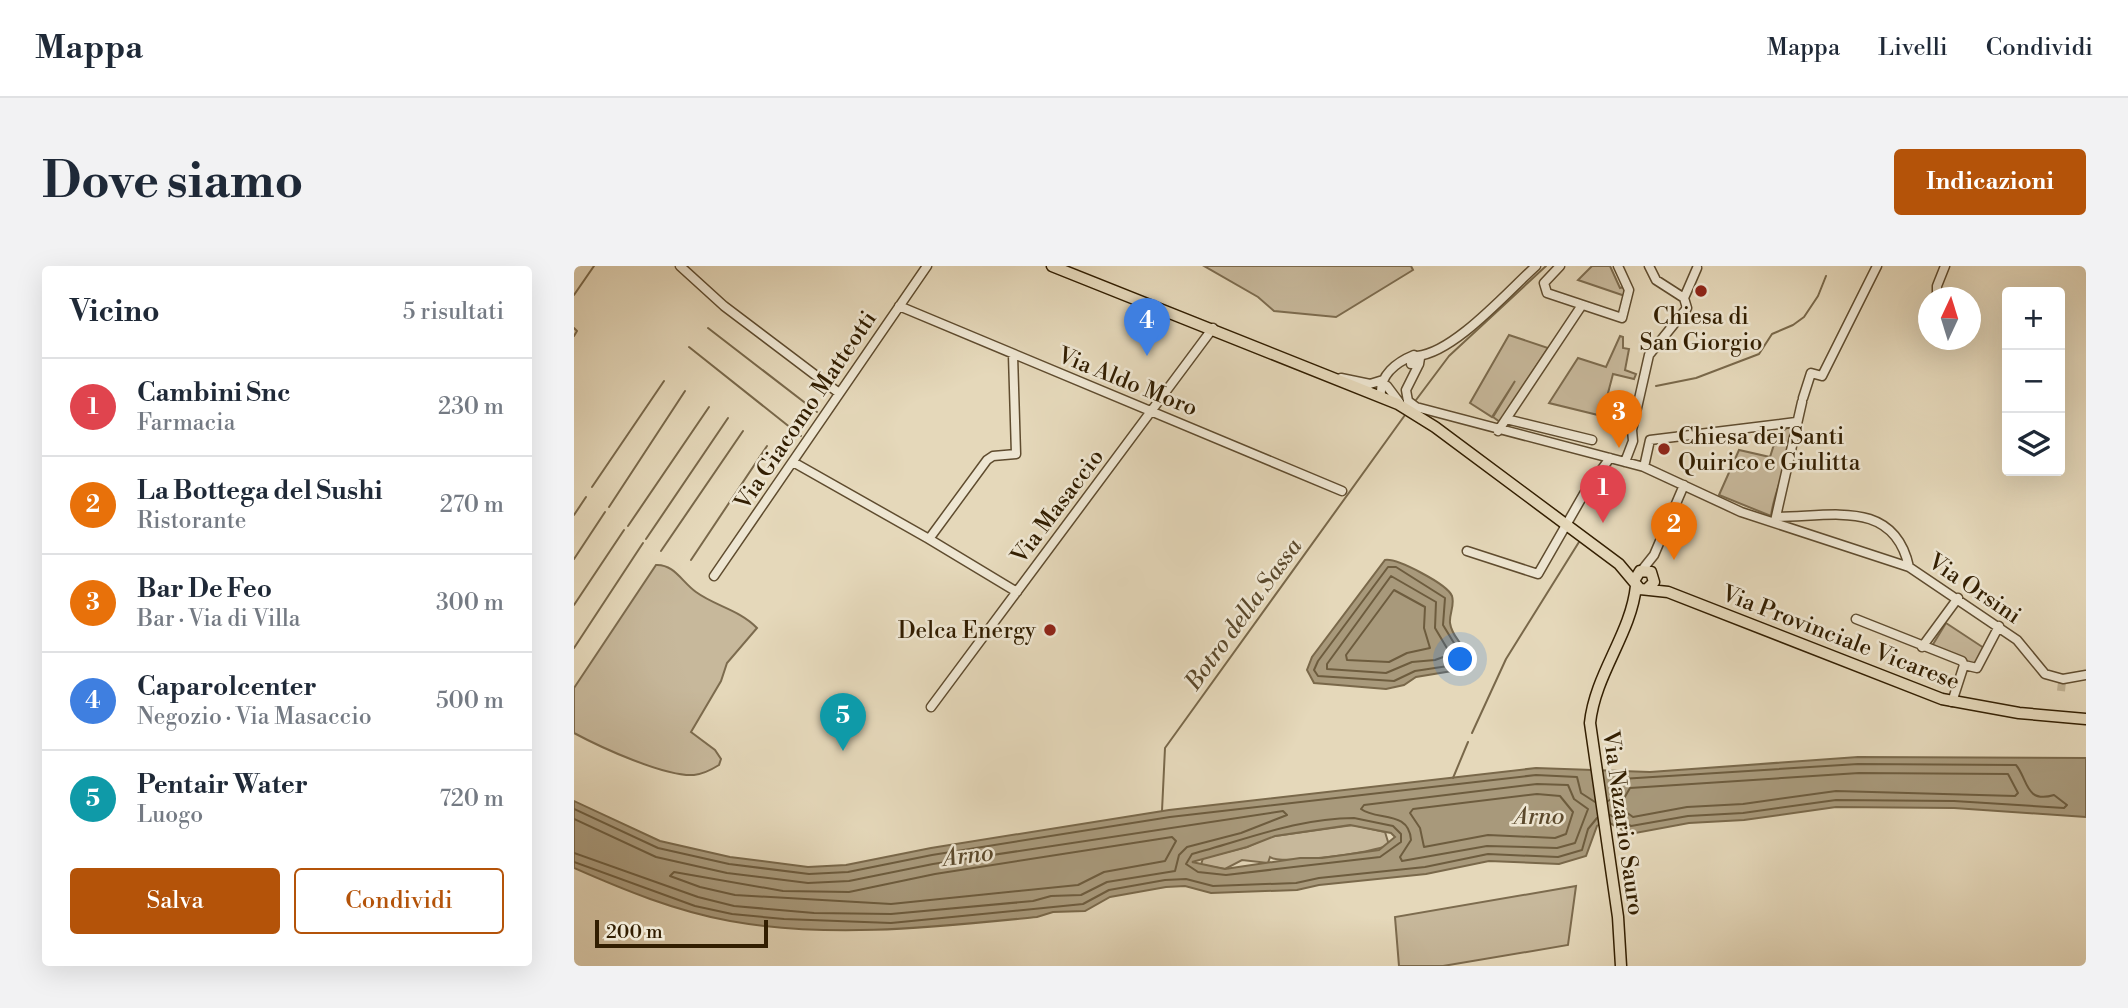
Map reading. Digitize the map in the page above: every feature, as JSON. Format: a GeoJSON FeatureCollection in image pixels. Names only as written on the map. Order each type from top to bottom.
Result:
{"type":"FeatureCollection","features":[{"type":"Feature","properties":{"kind":"main road"},"geometry":{"type":"LineString","coordinates":[[1052,266],[1336,377],[1416,414],[1619,564],[1635,583]]}},
{"type":"Feature","properties":{"kind":"main road"},"geometry":{"type":"LineString","coordinates":[[1619,564],[1641,570]]}},
{"type":"Feature","properties":{"kind":"main road","name":"Via Provinciale Vicarese"},"geometry":{"type":"LineString","coordinates":[[1641,570],[1654,577],[1668,592]]}},
{"type":"Feature","properties":{"kind":"main road","name":"Via Nazario Sauro"},"geometry":{"type":"LineString","coordinates":[[1621,966],[1614,891],[1591,747],[1590,723],[1594,698],[1631,609],[1635,583],[1641,570]]}},
{"type":"Feature","properties":{"kind":"main road","name":"Via Nazario Sauro"},"geometry":{"type":"LineString","coordinates":[[1631,609],[1654,577]]}},
{"type":"Feature","properties":{"kind":"main road","name":"Via Provinciale Vicarese"},"geometry":{"type":"LineString","coordinates":[[1635,583],[1647,590],[1668,592],[1952,702],[2086,719]]}},
{"type":"Feature","properties":{"kind":"street"},"geometry":{"type":"LineString","coordinates":[[680,266],[724,306],[839,393]]}},
{"type":"Feature","properties":{"kind":"street","name":"Via Giacomo Matteotti"},"geometry":{"type":"LineString","coordinates":[[714,576],[928,266]]}},
{"type":"Feature","properties":{"kind":"street"},"geometry":{"type":"LineString","coordinates":[[1381,396],[1392,369],[1413,362],[1456,338],[1536,266]]}},
{"type":"Feature","properties":{"kind":"street"},"geometry":{"type":"LineString","coordinates":[[1560,266],[1544,283],[1544,290],[1622,318],[1629,290],[1618,266]]}},
{"type":"Feature","properties":{"kind":"street"},"geometry":{"type":"LineString","coordinates":[[1649,266],[1656,281],[1684,298]]}},
{"type":"Feature","properties":{"kind":"street"},"geometry":{"type":"LineString","coordinates":[[1877,266],[1822,376],[1811,373],[1796,422],[1775,520],[1853,514],[1873,518],[1895,537],[1909,567]]}},
{"type":"Feature","properties":{"kind":"street"},"geometry":{"type":"LineString","coordinates":[[1937,287],[1945,266]]}},
{"type":"Feature","properties":{"kind":"street"},"geometry":{"type":"LineString","coordinates":[[1625,462],[1633,441],[1632,430],[1649,355],[1656,342],[1682,318],[1687,308],[1684,298],[1697,268]]}},
{"type":"Feature","properties":{"kind":"street"},"geometry":{"type":"LineString","coordinates":[[1498,430],[1582,305]]}},
{"type":"Feature","properties":{"kind":"street","name":"Via Aldo Moro"},"geometry":{"type":"LineString","coordinates":[[899,306],[1342,491]]}},
{"type":"Feature","properties":{"kind":"street","name":"Via Masaccio"},"geometry":{"type":"LineString","coordinates":[[931,707],[1213,328]]}},
{"type":"Feature","properties":{"kind":"street"},"geometry":{"type":"LineString","coordinates":[[929,539],[987,460],[993,456],[1016,454],[1013,355]]}},
{"type":"Feature","properties":{"kind":"street","name":"Via Orsini"},"geometry":{"type":"LineString","coordinates":[[1413,362],[1406,390],[1410,403],[1498,430],[1644,467],[1741,512],[1775,520],[1909,567],[2017,640],[2045,674],[2063,680],[2086,675]]}},
{"type":"Feature","properties":{"kind":"street"},"geometry":{"type":"LineString","coordinates":[[1336,377],[1370,384],[1386,382]]}},
{"type":"Feature","properties":{"kind":"street"},"geometry":{"type":"LineString","coordinates":[[1386,382],[1393,397],[1416,414]]}},
{"type":"Feature","properties":{"kind":"street"},"geometry":{"type":"LineString","coordinates":[[1506,419],[1592,440]]}},
{"type":"Feature","properties":{"kind":"street"},"geometry":{"type":"LineString","coordinates":[[1633,441],[1760,429],[1796,422]]}},
{"type":"Feature","properties":{"kind":"street"},"geometry":{"type":"LineString","coordinates":[[1644,467],[1650,440]]}},
{"type":"Feature","properties":{"kind":"street"},"geometry":{"type":"LineString","coordinates":[[1467,551],[1538,574],[1609,458]]}},
{"type":"Feature","properties":{"kind":"street"},"geometry":{"type":"LineString","coordinates":[[793,462],[1017,592]]}},
{"type":"Feature","properties":{"kind":"street"},"geometry":{"type":"LineString","coordinates":[[1682,484],[1682,497]]}},
{"type":"Feature","properties":{"kind":"street"},"geometry":{"type":"LineString","coordinates":[[1641,570],[1654,555],[1675,508],[1682,484]]}},
{"type":"Feature","properties":{"kind":"street"},"geometry":{"type":"LineString","coordinates":[[1675,508],[1682,497],[1695,490]]}},
{"type":"Feature","properties":{"kind":"street"},"geometry":{"type":"LineString","coordinates":[[1654,555],[1654,577]]}},
{"type":"Feature","properties":{"kind":"street"},"geometry":{"type":"LineString","coordinates":[[1922,647],[1958,598]]}},
{"type":"Feature","properties":{"kind":"street"},"geometry":{"type":"LineString","coordinates":[[1856,619],[1922,647],[1959,659],[1964,666],[1977,668],[1998,628]]}},
{"type":"Feature","properties":{"kind":"street"},"geometry":{"type":"LineString","coordinates":[[1952,702],[1964,666]]}},
{"type":"Feature","properties":{"kind":"shaded area"},"geometry":{"type":"Polygon","coordinates":[[[1204,266],[1411,266],[1413,270],[1336,317],[1274,311],[1258,297],[1204,266]]]}},
{"type":"Feature","properties":{"kind":"shaded area"},"geometry":{"type":"Polygon","coordinates":[[[1592,266],[1610,266],[1620,288],[1624,287],[1625,296],[1578,280],[1592,266]]]}},
{"type":"Feature","properties":{"kind":"shaded area"},"geometry":{"type":"Polygon","coordinates":[[[1509,335],[1548,348],[1500,422],[1493,417],[1515,381],[1492,417],[1470,403],[1509,335]]]}},
{"type":"Feature","properties":{"kind":"shaded area"},"geometry":{"type":"Polygon","coordinates":[[[1620,336],[1623,337],[1623,348],[1629,349],[1625,370],[1636,374],[1634,379],[1613,374],[1602,416],[1549,403],[1578,358],[1606,367],[1620,336]]]}},
{"type":"Feature","properties":{"kind":"shaded area"},"geometry":{"type":"Polygon","coordinates":[[[1790,426],[1790,448],[1771,516],[1719,495],[1739,450],[1770,457],[1777,435],[1790,426]]]}},
{"type":"Feature","properties":{"kind":"shaded area"},"geometry":{"type":"Polygon","coordinates":[[[656,565],[673,570],[696,592],[743,617],[757,628],[727,663],[721,681],[691,732],[715,750],[721,759],[719,765],[694,775],[650,766],[574,733],[574,688],[656,565]]]}},
{"type":"Feature","properties":{"kind":"shaded area"},"geometry":{"type":"Polygon","coordinates":[[[1946,623],[1984,648],[1976,666],[1932,646],[1946,623]]]}},
{"type":"Feature","properties":{"kind":"shaded area"},"geometry":{"type":"Polygon","coordinates":[[[1353,825],[1385,832],[1389,845],[1328,857],[1291,860],[1270,857],[1268,863],[1242,860],[1225,869],[1201,865],[1203,858],[1247,847],[1269,837],[1353,825]]]}},
{"type":"Feature","properties":{"kind":"shaded area"},"geometry":{"type":"Polygon","coordinates":[[[1576,886],[1568,945],[1443,966],[1399,966],[1395,917],[1576,886]]]}},
{"type":"Feature","properties":{"kind":"water"},"geometry":{"type":"Polygon","coordinates":[[[1385,560],[1400,563],[1421,573],[1441,585],[1452,596],[1450,623],[1464,651],[1460,663],[1452,671],[1416,677],[1404,685],[1386,689],[1314,683],[1307,670],[1312,657],[1385,560]]]}},
{"type":"Feature","properties":{"kind":"water","name":"Arno"},"geometry":{"type":"Polygon","coordinates":[[[1858,757],[2086,758],[2086,817],[1954,808],[1836,807],[1744,820],[1689,823],[1630,834],[1606,821],[1597,826],[1586,856],[1559,864],[1489,861],[1426,874],[1319,885],[1297,890],[1211,893],[1185,886],[1166,887],[1110,897],[1085,911],[883,930],[806,929],[710,917],[631,892],[574,868],[574,801],[660,841],[730,857],[808,867],[846,865],[931,848],[1169,810],[1536,768],[1650,772],[1858,757]],[[1350,825],[1275,836],[1247,847],[1192,862],[1225,869],[1379,850],[1395,837],[1391,833],[1350,825]]]}},
{"type":"Feature","properties":{"kind":"waterway"},"geometry":{"type":"LineString","coordinates":[[574,295],[594,266]]}},
{"type":"Feature","properties":{"kind":"waterway","name":"Botro della Sassa"},"geometry":{"type":"LineString","coordinates":[[1416,400],[1449,356],[1546,266]]}},
{"type":"Feature","properties":{"kind":"waterway"},"geometry":{"type":"LineString","coordinates":[[1656,386],[1696,378],[1759,354],[1772,334],[1804,317],[1818,296],[1826,276]]}},
{"type":"Feature","properties":{"kind":"waterway"},"geometry":{"type":"LineString","coordinates":[[574,328],[577,331],[574,336]]}},
{"type":"Feature","properties":{"kind":"waterway"},"geometry":{"type":"LineString","coordinates":[[708,328],[817,412]]}},
{"type":"Feature","properties":{"kind":"waterway"},"geometry":{"type":"LineString","coordinates":[[689,347],[801,436]]}},
{"type":"Feature","properties":{"kind":"waterway"},"geometry":{"type":"LineString","coordinates":[[592,487],[664,381]]}},
{"type":"Feature","properties":{"kind":"waterway"},"geometry":{"type":"LineString","coordinates":[[609,507],[685,391]]}},
{"type":"Feature","properties":{"kind":"waterway"},"geometry":{"type":"LineString","coordinates":[[628,526],[709,407]]}},
{"type":"Feature","properties":{"kind":"waterway","name":"Botro della Sassa"},"geometry":{"type":"LineString","coordinates":[[1162,811],[1165,748],[1405,415]]}},
{"type":"Feature","properties":{"kind":"waterway"},"geometry":{"type":"LineString","coordinates":[[646,539],[728,418]]}},
{"type":"Feature","properties":{"kind":"waterway"},"geometry":{"type":"LineString","coordinates":[[661,551],[743,431]]}},
{"type":"Feature","properties":{"kind":"waterway"},"geometry":{"type":"LineString","coordinates":[[691,560],[767,446]]}},
{"type":"Feature","properties":{"kind":"waterway"},"geometry":{"type":"LineString","coordinates":[[574,515],[586,497]]}},
{"type":"Feature","properties":{"kind":"waterway"},"geometry":{"type":"LineString","coordinates":[[574,559],[605,512]]}},
{"type":"Feature","properties":{"kind":"waterway"},"geometry":{"type":"LineString","coordinates":[[574,605],[624,530]]}},
{"type":"Feature","properties":{"kind":"waterway"},"geometry":{"type":"LineString","coordinates":[[1472,733],[1506,659],[1579,542]]}},
{"type":"Feature","properties":{"kind":"waterway"},"geometry":{"type":"LineString","coordinates":[[574,648],[643,543]]}},
{"type":"Feature","properties":{"kind":"waterway"},"geometry":{"type":"LineString","coordinates":[[1453,778],[1468,742]]}},
{"type":"Feature","properties":{"kind":"tunnel"},"geometry":{"type":"LineString","coordinates":[[2061,691],[2062,682]]}},
{"type":"Feature","properties":{"kind":"place","name":"Chiesa di San Giorgio"},"geometry":{"type":"Point","coordinates":[1701,291]}},
{"type":"Feature","properties":{"kind":"place","name":"Caparolcenter"},"geometry":{"type":"Point","coordinates":[1147,356]}},
{"type":"Feature","properties":{"kind":"place","name":"Bar De Feo"},"geometry":{"type":"Point","coordinates":[1619,448]}},
{"type":"Feature","properties":{"kind":"place","name":"Chiesa dei Santi Quirico e Giulitta"},"geometry":{"type":"Point","coordinates":[1664,449]}},
{"type":"Feature","properties":{"kind":"place","name":"Cambini Snc"},"geometry":{"type":"Point","coordinates":[1603,523]}},
{"type":"Feature","properties":{"kind":"place","name":"La Bottega del Sushi"},"geometry":{"type":"Point","coordinates":[1674,560]}},
{"type":"Feature","properties":{"kind":"place","name":"Delca Energy"},"geometry":{"type":"Point","coordinates":[1050,630]}},
{"type":"Feature","properties":{"kind":"place","name":"Pentair Water"},"geometry":{"type":"Point","coordinates":[843,751]}}]}
